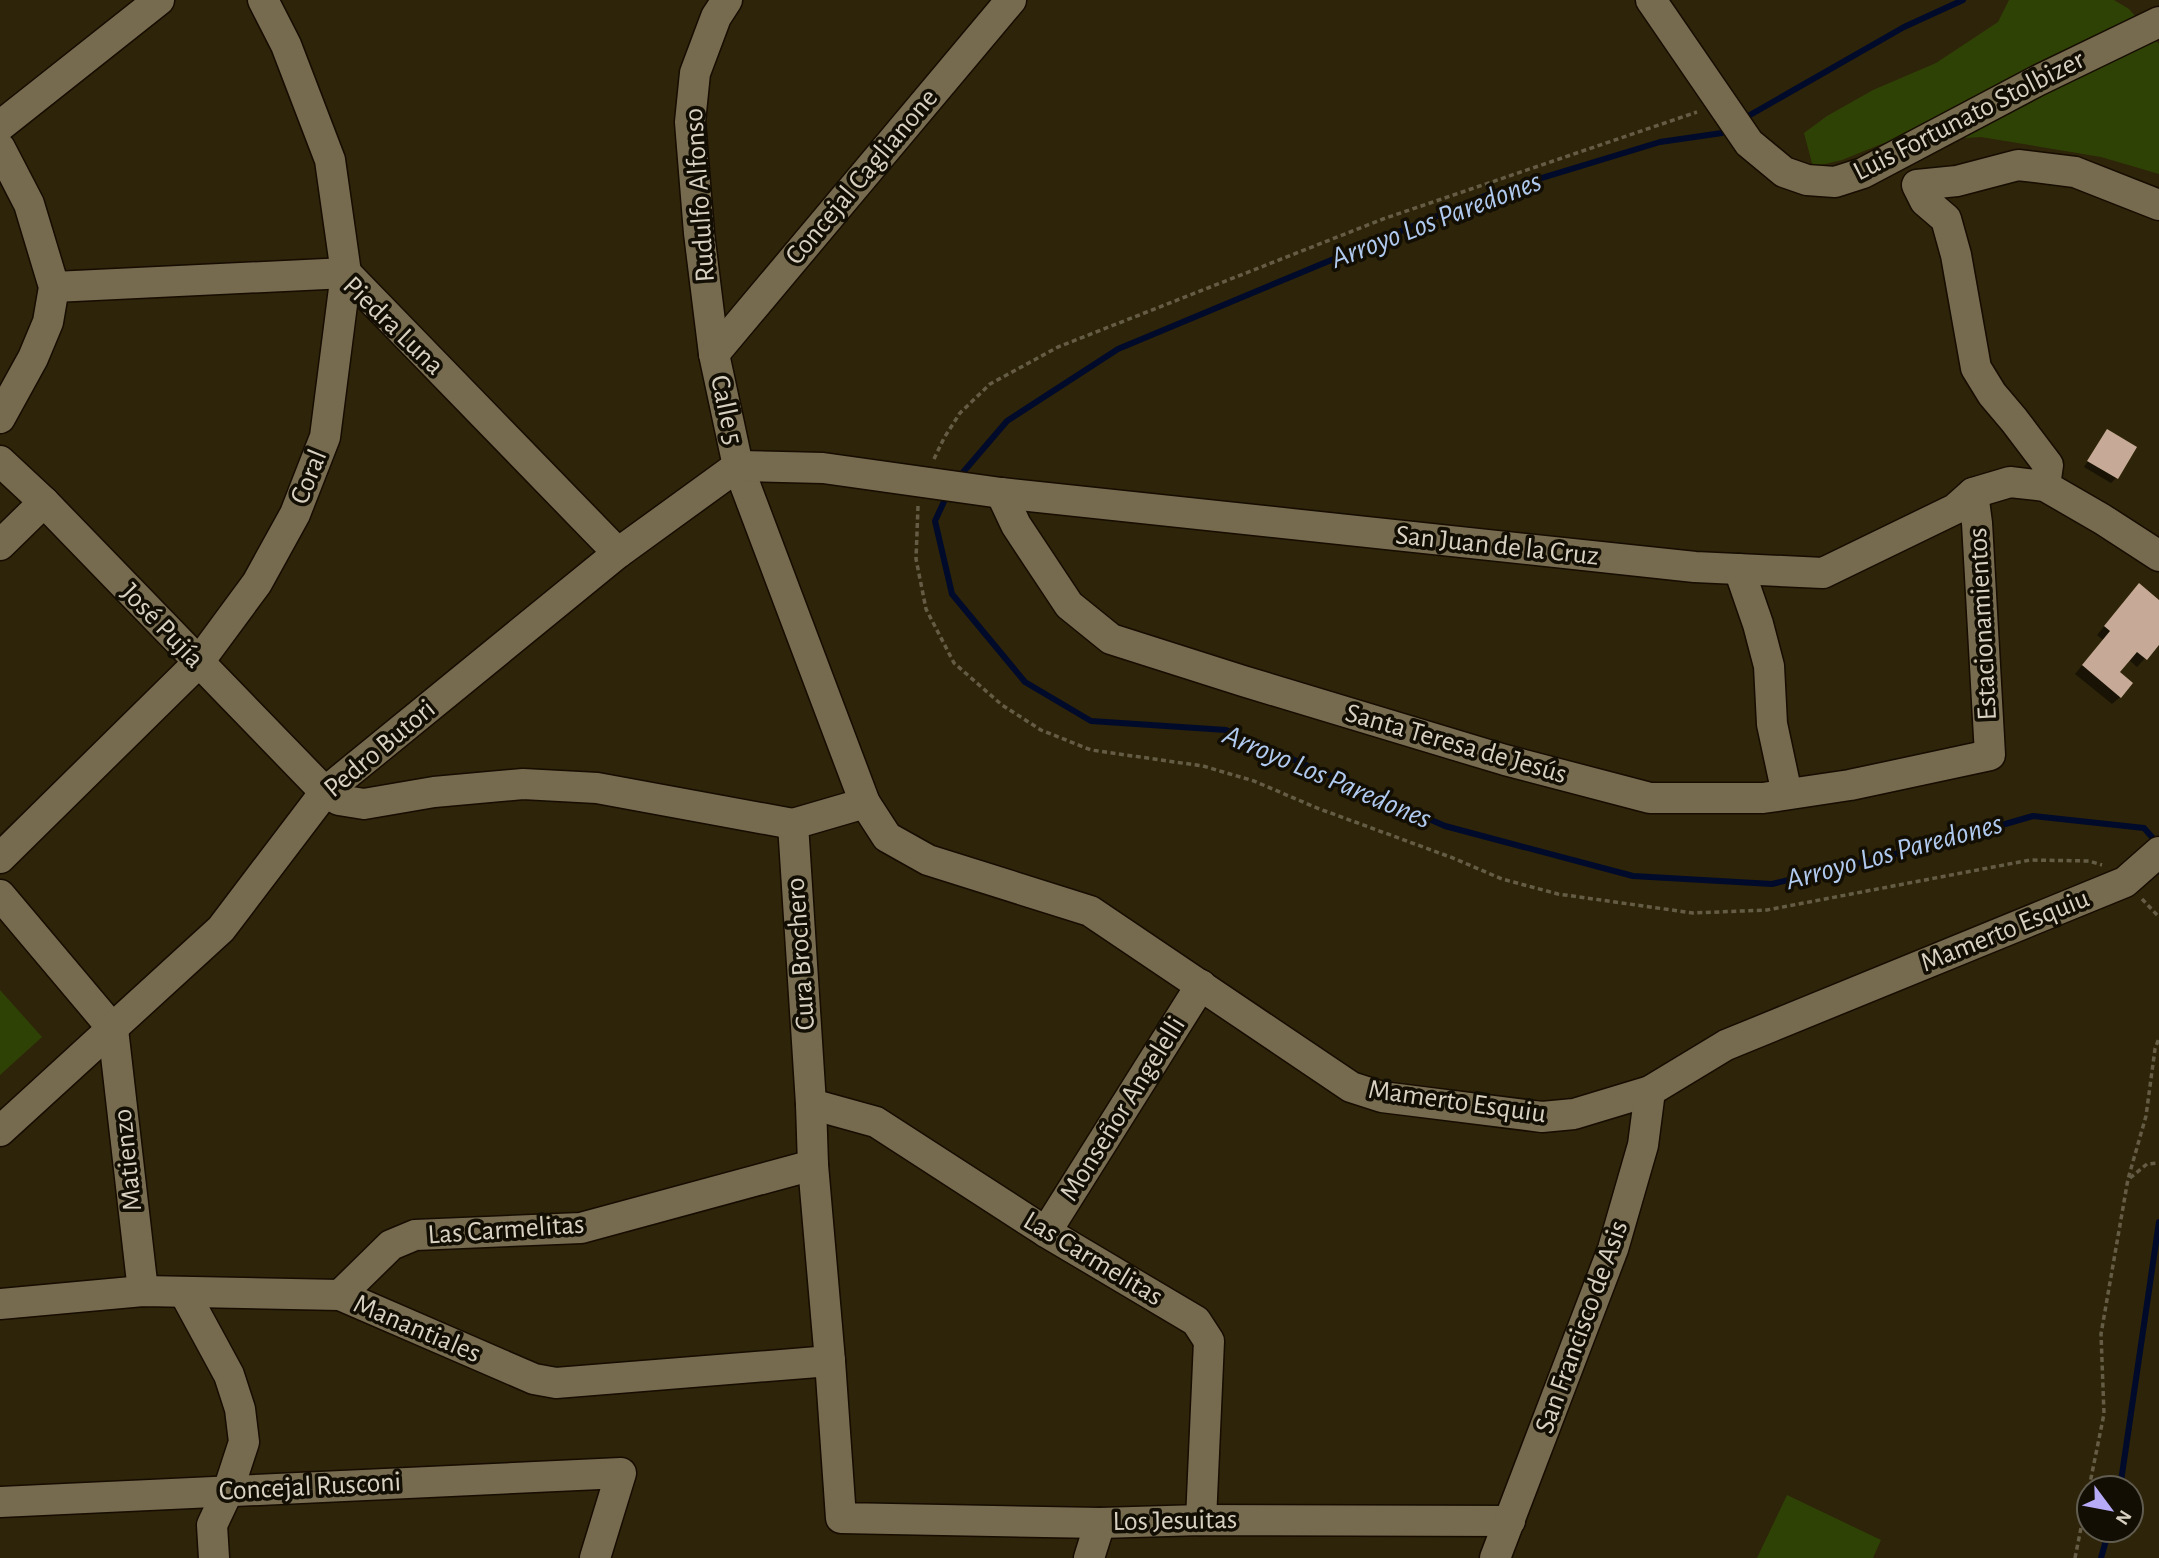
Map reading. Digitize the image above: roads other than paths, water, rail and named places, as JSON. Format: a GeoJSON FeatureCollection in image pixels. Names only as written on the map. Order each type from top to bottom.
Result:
{"type":"FeatureCollection","features":[{"type":"Feature","properties":{"kind":"street"},"geometry":{"type":"LineString","coordinates":[[0,127],[159,0]]}},
{"type":"Feature","properties":{"kind":"street","name":"Coral"},"geometry":{"type":"LineString","coordinates":[[0,858],[198,663],[257,583],[295,514],[325,437],[346,273],[330,160],[286,45],[263,0]]}},
{"type":"Feature","properties":{"kind":"street","name":"Rudulfo Alfonso"},"geometry":{"type":"LineString","coordinates":[[714,354],[699,233],[690,122],[695,73],[716,17],[727,0]]}},
{"type":"Feature","properties":{"kind":"street","name":"Concejal Caglianone"},"geometry":{"type":"LineString","coordinates":[[714,354],[1011,0]]}},
{"type":"Feature","properties":{"kind":"street","name":"Luis Fortunato Stolbizer"},"geometry":{"type":"LineString","coordinates":[[1651,0],[1749,143],[1784,172],[1807,180],[1835,182],[1863,173],[2037,81],[2159,22]]}},
{"type":"Feature","properties":{"kind":"street"},"geometry":{"type":"LineString","coordinates":[[0,148],[29,204],[54,287],[48,322],[33,358],[0,418]]}},
{"type":"Feature","properties":{"kind":"street"},"geometry":{"type":"LineString","coordinates":[[2045,486],[2048,465],[1992,394],[1976,368],[1956,255],[1946,219],[1925,201],[1917,185],[1957,181],[2018,165],[2075,172],[2159,205]]}},
{"type":"Feature","properties":{"kind":"street","name":"Piedra Luna"},"geometry":{"type":"LineString","coordinates":[[54,287],[346,273],[618,553]]}},
{"type":"Feature","properties":{"kind":"street","name":"Calle 5"},"geometry":{"type":"LineString","coordinates":[[714,354],[738,466]]}},
{"type":"Feature","properties":{"kind":"street","name":"José Pujía"},"geometry":{"type":"LineString","coordinates":[[0,461],[44,502],[325,792]]}},
{"type":"Feature","properties":{"kind":"street"},"geometry":{"type":"LineString","coordinates":[[325,792],[340,800],[364,804],[435,792],[523,784],[597,788],[793,824],[865,803],[738,466]]}},
{"type":"Feature","properties":{"kind":"street","name":"Pedro Butori"},"geometry":{"type":"LineString","coordinates":[[0,1131],[220,929],[325,792],[618,553],[738,466]]}},
{"type":"Feature","properties":{"kind":"street","name":"San Juan de la Cruz"},"geometry":{"type":"LineString","coordinates":[[738,466],[823,467],[1001,493],[1681,566],[1823,573],[1955,509],[1973,493]]}},
{"type":"Feature","properties":{"kind":"street"},"geometry":{"type":"LineString","coordinates":[[1973,493],[2010,482],[2045,486],[2159,556]]}},
{"type":"Feature","properties":{"kind":"street","name":"Santa Teresa de Jesús"},"geometry":{"type":"LineString","coordinates":[[1001,493],[1016,525],[1069,605],[1111,639],[1492,757],[1650,798],[1763,798],[1850,785],[1990,755]]}},
{"type":"Feature","properties":{"kind":"street","name":"Estacionamientos"},"geometry":{"type":"LineString","coordinates":[[1973,493],[1990,755]]}},
{"type":"Feature","properties":{"kind":"street"},"geometry":{"type":"LineString","coordinates":[[0,545],[44,502]]}},
{"type":"Feature","properties":{"kind":"street"},"geometry":{"type":"LineString","coordinates":[[1739,569],[1769,666],[1772,724],[1787,794]]}},
{"type":"Feature","properties":{"kind":"street","name":"Mamerto Esquiu"},"geometry":{"type":"LineString","coordinates":[[865,803],[887,837],[928,860],[1090,911],[1351,1087],[1382,1097],[1542,1118],[1574,1114],[1650,1091],[1726,1045],[2125,882],[2159,852]]}},
{"type":"Feature","properties":{"kind":"street","name":"Cura Brochero"},"geometry":{"type":"LineString","coordinates":[[793,824],[813,1165],[841,1518]]}},
{"type":"Feature","properties":{"kind":"street"},"geometry":{"type":"LineString","coordinates":[[0,895],[113,1029]]}},
{"type":"Feature","properties":{"kind":"street","name":"Monseñor Angelelli"},"geometry":{"type":"LineString","coordinates":[[1046,1233],[1201,985]]}},
{"type":"Feature","properties":{"kind":"street","name":"Matienzo"},"geometry":{"type":"LineString","coordinates":[[113,1029],[143,1291]]}},
{"type":"Feature","properties":{"kind":"street","name":"San Francisco de Asis"},"geometry":{"type":"LineString","coordinates":[[1495,1558],[1613,1249],[1643,1145],[1650,1091]]}},
{"type":"Feature","properties":{"kind":"street","name":"Las Carmelitas"},"geometry":{"type":"LineString","coordinates":[[811,1104],[876,1122],[1046,1233],[1196,1321],[1209,1341],[1201,1520]]}},
{"type":"Feature","properties":{"kind":"street","name":"Las Carmelitas"},"geometry":{"type":"LineString","coordinates":[[341,1296],[391,1245],[415,1235],[581,1228],[813,1165]]}},
{"type":"Feature","properties":{"kind":"street","name":"Manantiales"},"geometry":{"type":"LineString","coordinates":[[0,1304],[143,1291],[341,1296],[534,1379],[556,1383],[830,1361]]}},
{"type":"Feature","properties":{"kind":"street"},"geometry":{"type":"LineString","coordinates":[[184,1292],[229,1375],[240,1409],[244,1443],[228,1491],[212,1525],[214,1558]]}},
{"type":"Feature","properties":{"kind":"street","name":"Concejal Rusconi"},"geometry":{"type":"LineString","coordinates":[[0,1502],[621,1472],[595,1558]]}},
{"type":"Feature","properties":{"kind":"street","name":"Los Jesuitas"},"geometry":{"type":"LineString","coordinates":[[841,1518],[1100,1522],[1510,1521]]}},
{"type":"Feature","properties":{"kind":"street"},"geometry":{"type":"LineString","coordinates":[[1089,1558],[1100,1522]]}},
{"type":"Feature","properties":{"kind":"waterway","name":"Arroyo Los Paredones"},"geometry":{"type":"LineString","coordinates":[[1743,119],[1904,27],[1963,0]]}},
{"type":"Feature","properties":{"kind":"waterway","name":"Arroyo Los Paredones"},"geometry":{"type":"LineString","coordinates":[[959,477],[1007,421],[1118,349],[1492,193],[1660,142],[1722,133]]}},
{"type":"Feature","properties":{"kind":"waterway","name":"Arroyo Los Paredones"},"geometry":{"type":"LineString","coordinates":[[947,495],[935,521],[952,594],[1025,682],[1091,721],[1226,730],[1445,826],[1633,876],[1772,884],[1936,844],[2033,816],[2144,828],[2158,844]]}},
{"type":"Feature","properties":{"kind":"waterway","name":"Arroyo Los Paredones"},"geometry":{"type":"LineString","coordinates":[[2122,1474],[2159,1222]]}},
{"type":"Feature","properties":{"kind":"waterway","name":"Arroyo Los Paredones"},"geometry":{"type":"LineString","coordinates":[[2101,1558],[2105,1544]]}}]}
